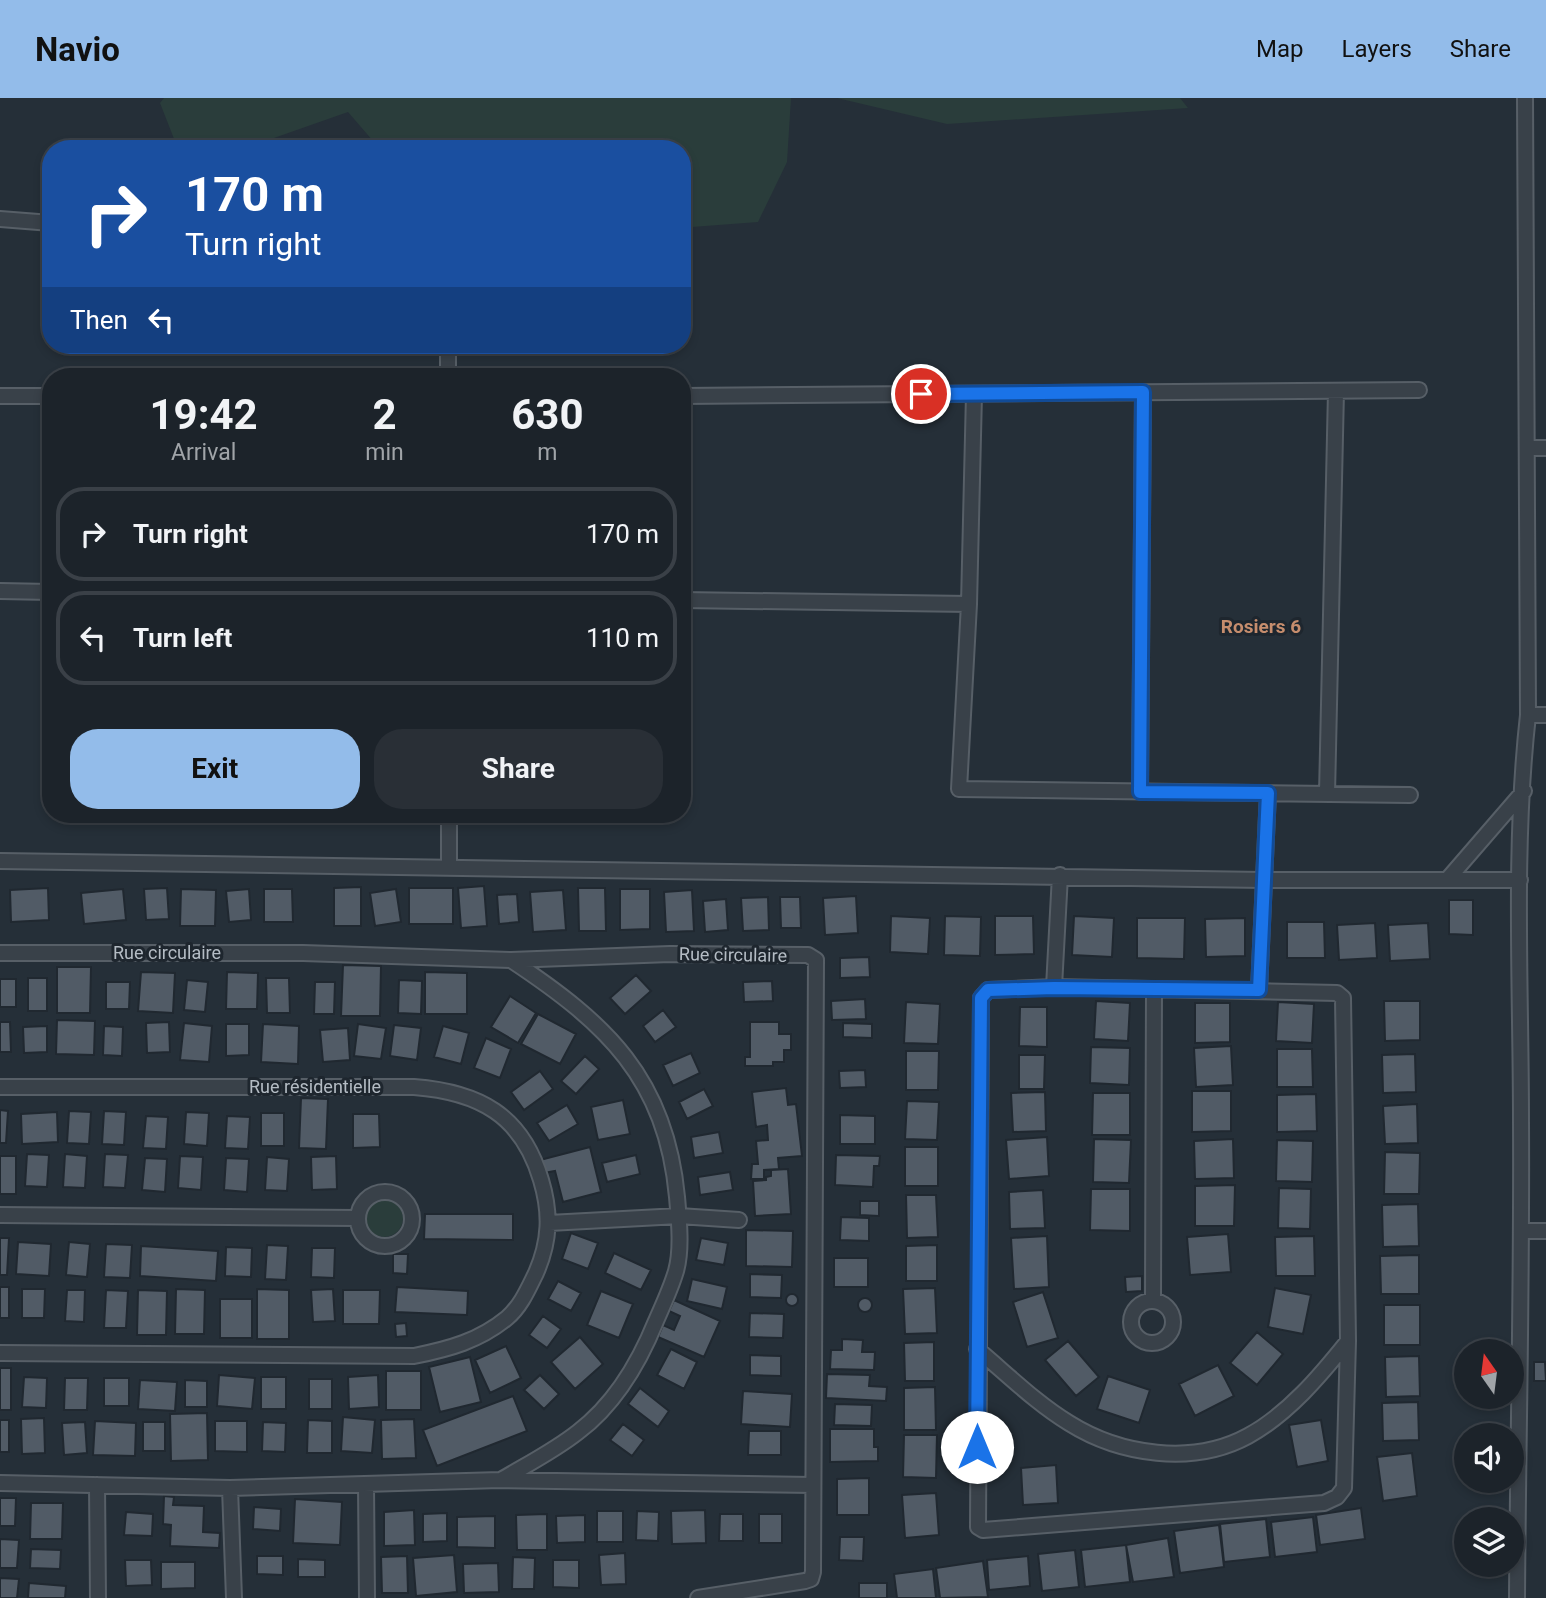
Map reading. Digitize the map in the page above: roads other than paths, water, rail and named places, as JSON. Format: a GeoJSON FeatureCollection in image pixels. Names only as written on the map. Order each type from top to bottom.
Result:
{"type":"FeatureCollection","features":[{"type":"Feature","properties":{"kind":"street"},"geometry":{"type":"LineString","coordinates":[[1517,1598],[1522,1231],[1520,880],[1528,715],[1525,98]]}},
{"type":"Feature","properties":{"kind":"street"},"geometry":{"type":"LineString","coordinates":[[0,219],[42,222]]}},
{"type":"Feature","properties":{"kind":"street"},"geometry":{"type":"LineString","coordinates":[[691,396],[1419,390]]}},
{"type":"Feature","properties":{"kind":"street"},"geometry":{"type":"LineString","coordinates":[[1328,794],[1336,391]]}},
{"type":"Feature","properties":{"kind":"street"},"geometry":{"type":"LineString","coordinates":[[1140,792],[1143,392]]}},
{"type":"Feature","properties":{"kind":"street"},"geometry":{"type":"LineString","coordinates":[[974,394],[969,604],[959,789],[1410,795]]}},
{"type":"Feature","properties":{"kind":"street"},"geometry":{"type":"LineString","coordinates":[[0,396],[42,396]]}},
{"type":"Feature","properties":{"kind":"street"},"geometry":{"type":"LineString","coordinates":[[1528,448],[1546,448]]}},
{"type":"Feature","properties":{"kind":"street"},"geometry":{"type":"LineString","coordinates":[[0,591],[42,592]]}},
{"type":"Feature","properties":{"kind":"street"},"geometry":{"type":"LineString","coordinates":[[691,600],[969,604]]}},
{"type":"Feature","properties":{"kind":"street"},"geometry":{"type":"LineString","coordinates":[[1528,715],[1546,715]]}},
{"type":"Feature","properties":{"kind":"street"},"geometry":{"type":"LineString","coordinates":[[1447,880],[1524,791]]}},
{"type":"Feature","properties":{"kind":"street"},"geometry":{"type":"LineString","coordinates":[[1259,990],[1268,793]]}},
{"type":"Feature","properties":{"kind":"street"},"geometry":{"type":"LineString","coordinates":[[449,823],[449,866]]}},
{"type":"Feature","properties":{"kind":"street"},"geometry":{"type":"LineString","coordinates":[[0,861],[1263,880],[1520,880]]}},
{"type":"Feature","properties":{"kind":"street"},"geometry":{"type":"LineString","coordinates":[[1054,988],[1060,875]]}},
{"type":"Feature","properties":{"kind":"street","name":"Rue circulaire"},"geometry":{"type":"LineString","coordinates":[[0,953],[303,953],[511,960],[670,954],[808,956],[816,960],[813,1572],[811,1578],[698,1598]]}},
{"type":"Feature","properties":{"kind":"street"},"geometry":{"type":"LineString","coordinates":[[500,1480],[578,1432],[606,1406],[633,1371],[677,1269],[679,1216],[674,1162],[664,1125],[636,1073],[612,1042],[584,1013],[511,960]]}},
{"type":"Feature","properties":{"kind":"street"},"geometry":{"type":"LineString","coordinates":[[1054,988],[1259,990],[1337,993],[1343,998],[1348,1341],[1344,1488],[1337,1497],[1324,1503],[983,1530],[977,1521],[981,998],[988,990],[1054,988]]}},
{"type":"Feature","properties":{"kind":"street"},"geometry":{"type":"LineString","coordinates":[[1153,1301],[1154,989]]}},
{"type":"Feature","properties":{"kind":"street","name":"Rue résidentielle"},"geometry":{"type":"LineString","coordinates":[[0,1087],[414,1087],[458,1094],[506,1118],[527,1141],[544,1189],[549,1223],[542,1258],[525,1295],[510,1316],[467,1343],[442,1351],[415,1356],[0,1353]]}},
{"type":"Feature","properties":{"kind":"street"},"geometry":{"type":"LineString","coordinates":[[0,1215],[357,1218]]}},
{"type":"Feature","properties":{"kind":"street"},"geometry":{"type":"LineString","coordinates":[[549,1223],[679,1216],[739,1220]]}},
{"type":"Feature","properties":{"kind":"street"},"geometry":{"type":"LineString","coordinates":[[1522,1231],[1546,1231]]}},
{"type":"Feature","properties":{"kind":"street"},"geometry":{"type":"LineString","coordinates":[[977,1349],[1067,1423],[1094,1437],[1125,1448],[1185,1452],[1209,1451],[1248,1436],[1290,1405],[1348,1341]]}},
{"type":"Feature","properties":{"kind":"street"},"geometry":{"type":"LineString","coordinates":[[0,1483],[230,1488],[500,1480],[813,1485]]}},
{"type":"Feature","properties":{"kind":"street"},"geometry":{"type":"LineString","coordinates":[[97,1485],[98,1598]]}},
{"type":"Feature","properties":{"kind":"street"},"geometry":{"type":"LineString","coordinates":[[366,1486],[367,1598]]}},
{"type":"Feature","properties":{"kind":"street"},"geometry":{"type":"LineString","coordinates":[[230,1488],[234,1598]]}},
{"type":"Feature","properties":{"kind":"district","name":"Rosiers 6"},"geometry":{"type":"Point","coordinates":[1261,626]}}]}
